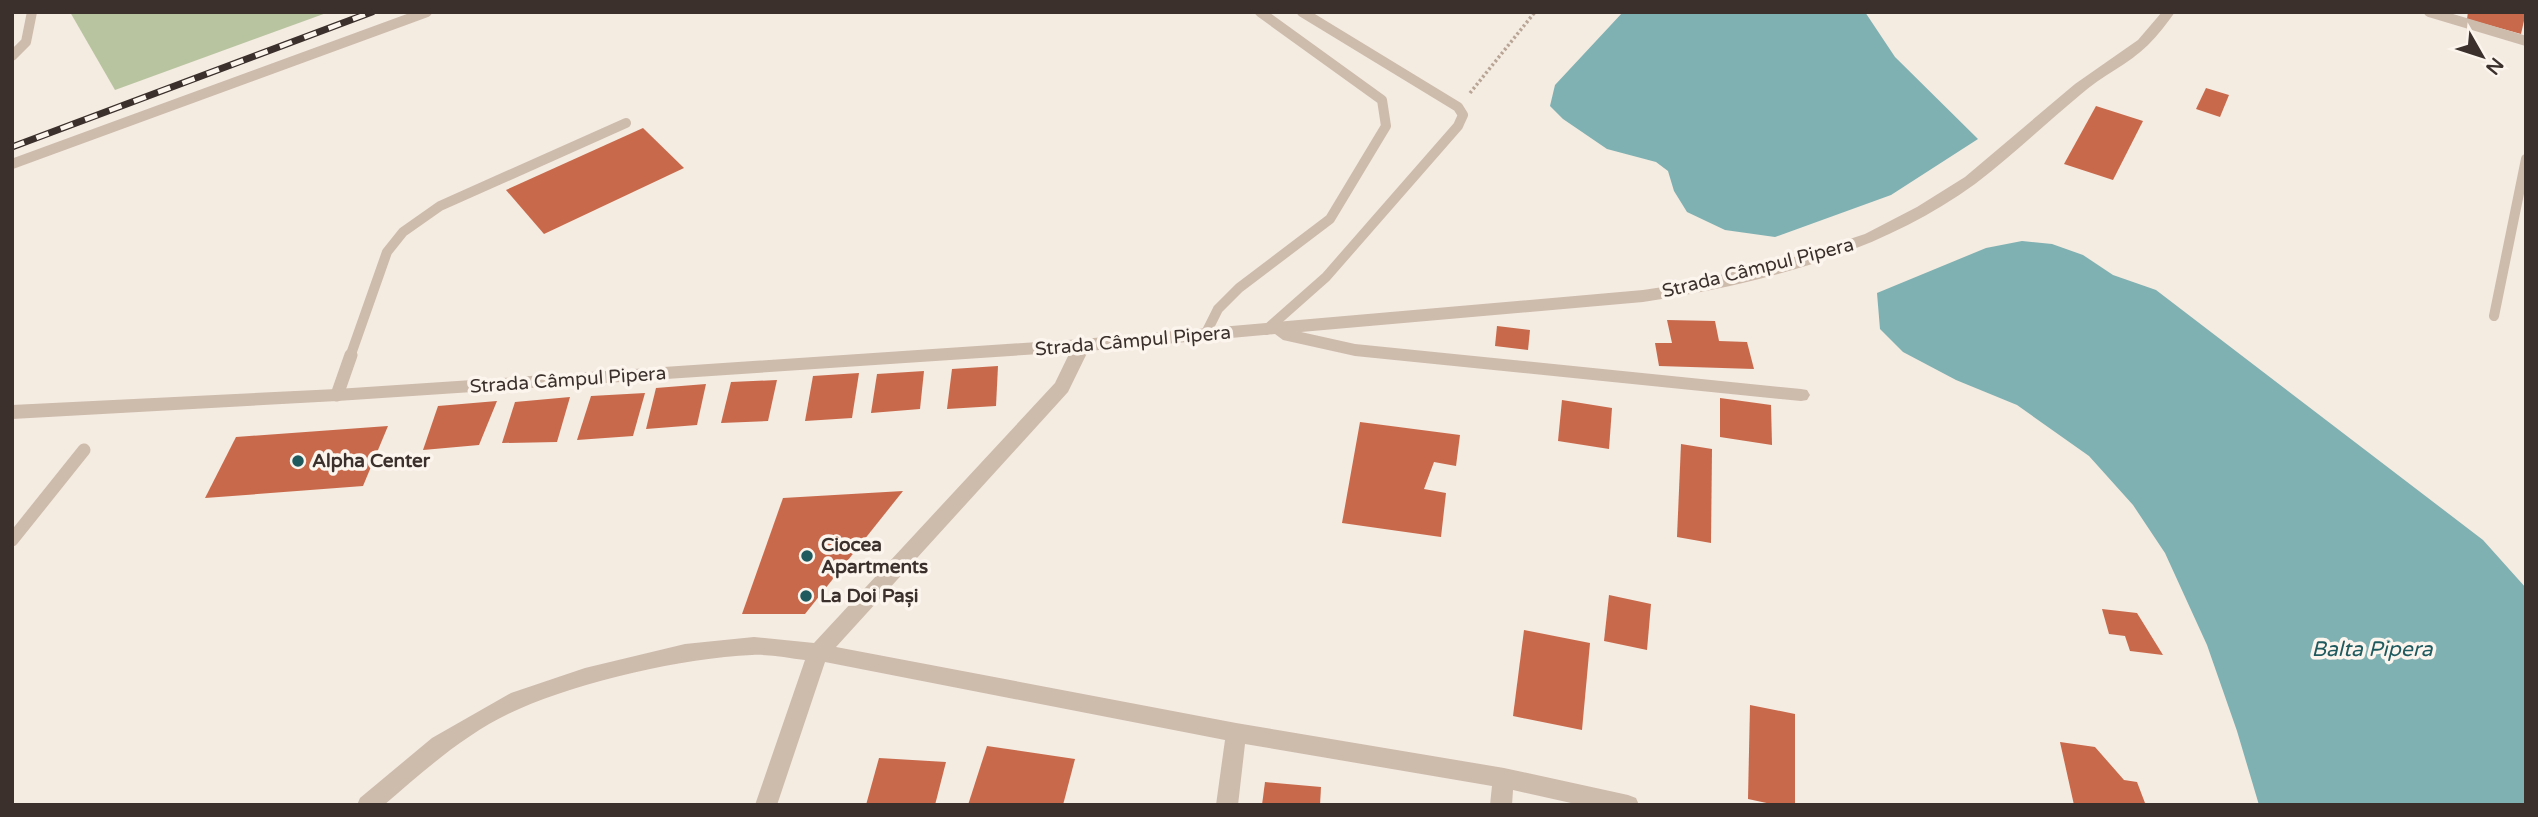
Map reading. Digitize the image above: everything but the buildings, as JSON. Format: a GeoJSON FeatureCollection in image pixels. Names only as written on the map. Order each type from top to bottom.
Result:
{"type":"FeatureCollection","features":[{"type":"Feature","properties":{"kind":"street","name":"Strada Câmpul Pipera"},"geometry":{"type":"LineString","coordinates":[[12,412],[337,395],[1082,345],[1643,296],[1683,290],[1801,261],[1871,238],[1922,211],[1970,180],[2080,88],[2143,43],[2169,12]]}},
{"type":"Feature","properties":{"kind":"street"},"geometry":{"type":"LineString","coordinates":[[1266,330],[1355,350],[1801,395]]}},
{"type":"Feature","properties":{"kind":"street"},"geometry":{"type":"LineString","coordinates":[[766,805],[818,652],[1062,387],[1082,345]]}},
{"type":"Feature","properties":{"kind":"street"},"geometry":{"type":"LineString","coordinates":[[368,805],[439,745],[511,702],[585,677],[685,653],[754,646],[818,652],[1236,733],[1504,778],[1628,805]]}},
{"type":"Feature","properties":{"kind":"street"},"geometry":{"type":"LineString","coordinates":[[1227,805],[1236,733]]}},
{"type":"Feature","properties":{"kind":"street"},"geometry":{"type":"LineString","coordinates":[[1501,805],[1504,778]]}},
{"type":"Feature","properties":{"kind":"lane"},"geometry":{"type":"LineString","coordinates":[[12,56],[26,42],[32,12]]}},
{"type":"Feature","properties":{"kind":"lane"},"geometry":{"type":"LineString","coordinates":[[12,164],[427,12]]}},
{"type":"Feature","properties":{"kind":"lane"},"geometry":{"type":"LineString","coordinates":[[1205,335],[1218,309],[1239,288],[1330,219],[1386,126],[1382,100],[1260,12]]}},
{"type":"Feature","properties":{"kind":"lane"},"geometry":{"type":"LineString","coordinates":[[1266,330],[1326,277],[1458,126],[1463,115],[1458,107],[1302,12]]}},
{"type":"Feature","properties":{"kind":"lane"},"geometry":{"type":"LineString","coordinates":[[2429,12],[2526,41]]}},
{"type":"Feature","properties":{"kind":"lane"},"geometry":{"type":"LineString","coordinates":[[337,395],[387,252],[403,232],[440,206],[626,123]]}},
{"type":"Feature","properties":{"kind":"lane"},"geometry":{"type":"LineString","coordinates":[[2494,316],[2526,159]]}},
{"type":"Feature","properties":{"kind":"lane"},"geometry":{"type":"LineString","coordinates":[[12,540],[84,450]]}},
{"type":"Feature","properties":{"kind":"path"},"geometry":{"type":"LineString","coordinates":[[1458,107],[1535,12]]}},
{"type":"Feature","properties":{"kind":"green space"},"geometry":{"type":"Polygon","coordinates":[[[70,12],[329,12],[115,90],[70,12]]]}},
{"type":"Feature","properties":{"kind":"water"},"geometry":{"type":"Polygon","coordinates":[[[1623,12],[1865,12],[1895,57],[1978,139],[1891,195],[1775,237],[1725,230],[1687,212],[1674,191],[1668,171],[1656,162],[1607,149],[1563,119],[1550,106],[1555,85],[1623,12]]]}},
{"type":"Feature","properties":{"kind":"water","name":"Balta Pipera"},"geometry":{"type":"Polygon","coordinates":[[[2022,241],[2052,244],[2083,255],[2113,275],[2156,290],[2483,540],[2526,588],[2526,805],[2259,805],[2207,645],[2165,553],[2133,505],[2089,456],[2017,405],[1956,380],[1903,352],[1880,329],[1877,293],[1986,248],[2022,241]]]}},
{"type":"Feature","properties":{"kind":"railway"},"geometry":{"type":"LineString","coordinates":[[12,147],[372,12]]}},
{"type":"Feature","properties":{"kind":"place","name":"Alpha Center"},"geometry":{"type":"Point","coordinates":[298,461]}},
{"type":"Feature","properties":{"kind":"place","name":"Ciocea Apartments"},"geometry":{"type":"Point","coordinates":[807,556]}},
{"type":"Feature","properties":{"kind":"place","name":"La Doi Pași"},"geometry":{"type":"Point","coordinates":[806,596]}}]}
